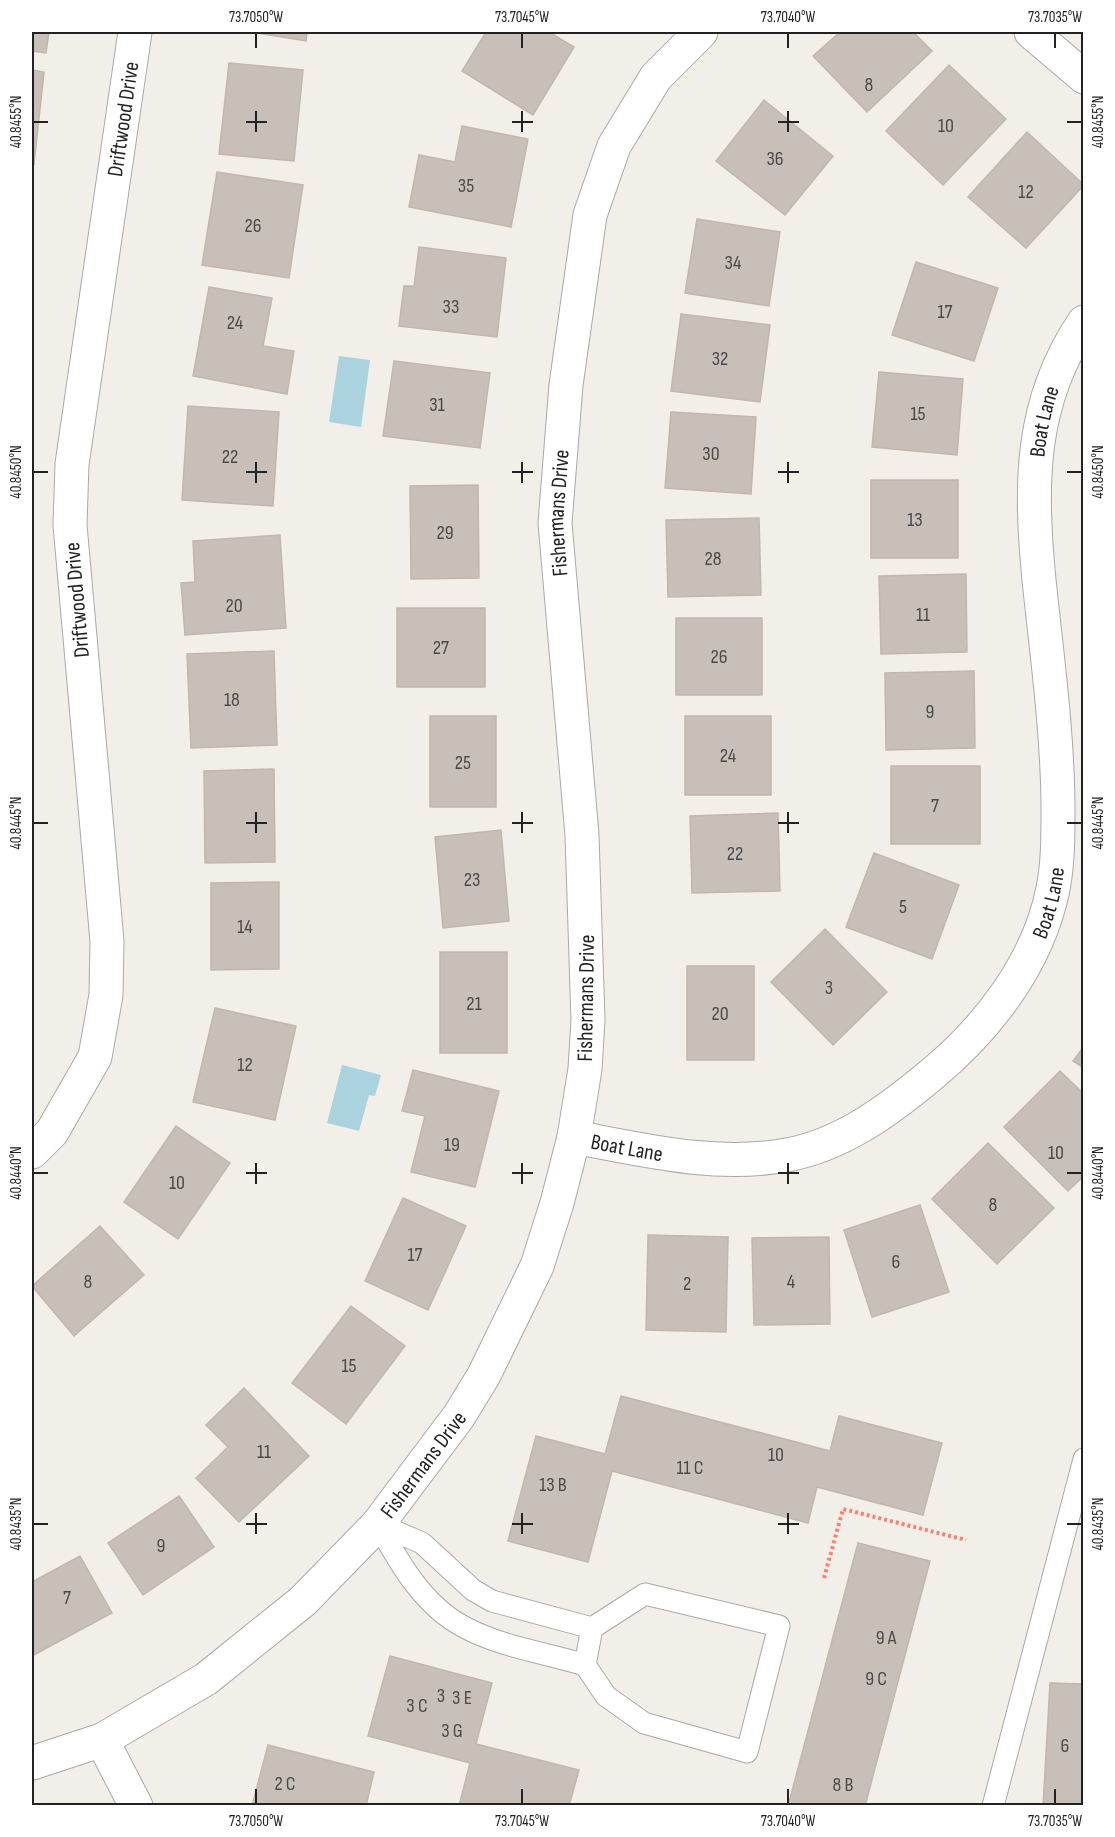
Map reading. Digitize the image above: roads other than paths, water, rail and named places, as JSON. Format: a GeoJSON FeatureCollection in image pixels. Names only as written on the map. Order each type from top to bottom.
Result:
{"type":"FeatureCollection","features":[{"type":"Feature","properties":{"kind":"street","name":"Driftwood Drive"},"geometry":{"type":"LineString","coordinates":[[32,1152],[52,1132],[95,1057],[106,995],[107,941],[70,525],[72,464],[135,32]]}},
{"type":"Feature","properties":{"kind":"street","name":"Fishermans Drive"},"geometry":{"type":"LineString","coordinates":[[32,1763],[102,1740],[206,1678],[303,1601],[378,1524],[459,1416],[484,1375],[537,1266],[557,1203],[574,1137],[585,1069],[588,958],[582,835],[555,523],[566,385],[590,215],[614,146],[656,77],[701,32]]}},
{"type":"Feature","properties":{"kind":"street"},"geometry":{"type":"LineString","coordinates":[[1031,32],[1083,76]]}},
{"type":"Feature","properties":{"kind":"street","name":"Boat Lane"},"geometry":{"type":"LineString","coordinates":[[574,1137],[655,1153],[730,1160],[788,1155],[844,1135],[892,1108],[950,1059],[999,1005],[1023,968],[1040,929],[1052,891],[1071,767],[1035,540],[1033,480],[1040,425],[1052,377],[1083,322]]}},
{"type":"Feature","properties":{"kind":"street"},"geometry":{"type":"LineString","coordinates":[[102,1740],[136,1806]]}},
{"type":"Feature","properties":{"kind":"lane"},"geometry":{"type":"LineString","coordinates":[[993,1806],[1083,1459]]}},
{"type":"Feature","properties":{"kind":"lane"},"geometry":{"type":"LineString","coordinates":[[378,1524],[422,1543],[473,1590],[492,1601],[592,1628]]}},
{"type":"Feature","properties":{"kind":"lane"},"geometry":{"type":"LineString","coordinates":[[378,1524],[400,1566],[438,1609],[466,1628],[585,1665],[606,1696],[644,1723],[747,1752],[779,1626],[645,1594],[592,1628],[585,1665]]}},
{"type":"Feature","properties":{"kind":"water"},"geometry":{"type":"Polygon","coordinates":[[[339,356],[370,360],[361,427],[329,422],[339,356]]]}},
{"type":"Feature","properties":{"kind":"water"},"geometry":{"type":"Polygon","coordinates":[[[342,1065],[381,1075],[375,1096],[369,1095],[359,1131],[327,1123],[342,1065]]]}}]}
